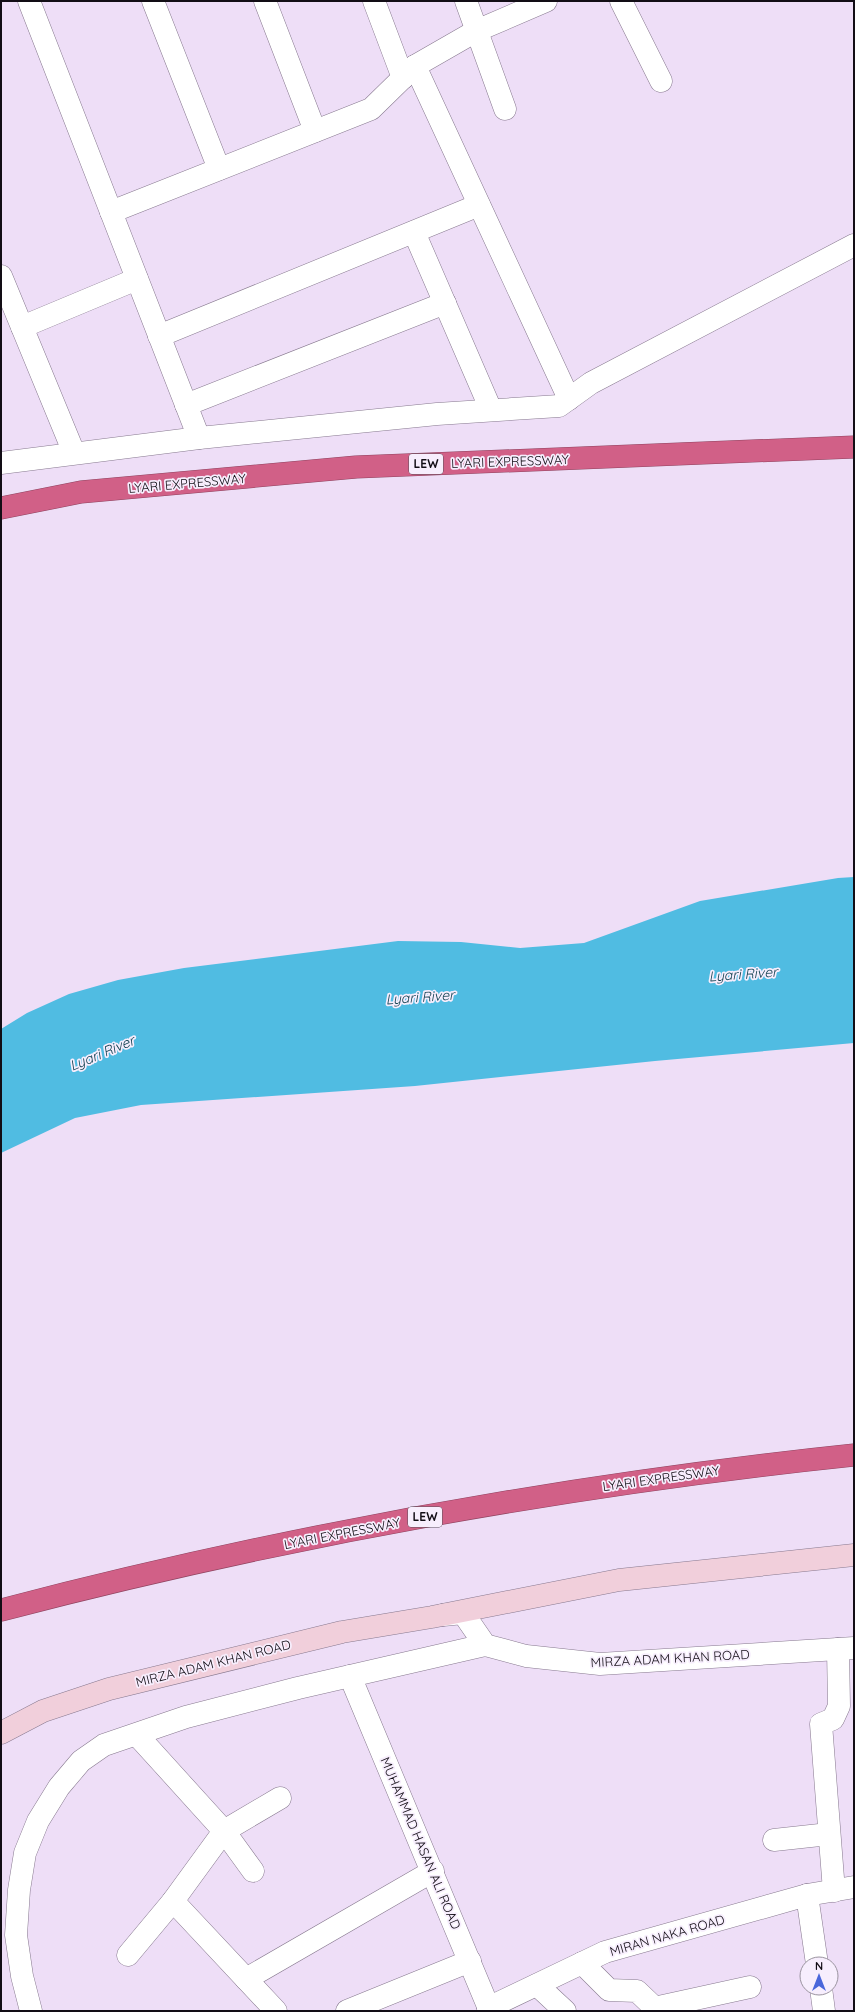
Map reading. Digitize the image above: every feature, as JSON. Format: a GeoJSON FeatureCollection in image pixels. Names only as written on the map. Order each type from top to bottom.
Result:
{"type":"FeatureCollection","features":[{"type":"Feature","properties":{"kind":"highway","name":"LYARI EXPRESSWAY"},"geometry":{"type":"LineString","coordinates":[[1,508],[81,492],[356,467],[854,447]]}},
{"type":"Feature","properties":{"kind":"highway","name":"LYARI EXPRESSWAY"},"geometry":{"type":"LineString","coordinates":[[1,1610],[155,1572],[260,1549],[474,1507],[582,1489],[692,1474],[854,1455]]}},
{"type":"Feature","properties":{"kind":"main road","name":"MIRZA ADAM KHAN ROAD"},"geometry":{"type":"LineString","coordinates":[[1,1733],[43,1711],[109,1689],[342,1632],[432,1617],[619,1580],[854,1555]]}},
{"type":"Feature","properties":{"kind":"street"},"geometry":{"type":"LineString","coordinates":[[29,1],[199,438]]}},
{"type":"Feature","properties":{"kind":"street"},"geometry":{"type":"LineString","coordinates":[[153,1],[219,170]]}},
{"type":"Feature","properties":{"kind":"street"},"geometry":{"type":"LineString","coordinates":[[265,1],[315,131]]}},
{"type":"Feature","properties":{"kind":"street"},"geometry":{"type":"LineString","coordinates":[[374,1],[409,72],[479,205],[569,399]]}},
{"type":"Feature","properties":{"kind":"street"},"geometry":{"type":"LineString","coordinates":[[466,1],[505,108]]}},
{"type":"Feature","properties":{"kind":"street"},"geometry":{"type":"LineString","coordinates":[[111,212],[371,108],[409,72],[476,31],[546,1]]}},
{"type":"Feature","properties":{"kind":"street"},"geometry":{"type":"LineString","coordinates":[[621,1],[662,81]]}},
{"type":"Feature","properties":{"kind":"street"},"geometry":{"type":"LineString","coordinates":[[160,336],[479,205]]}},
{"type":"Feature","properties":{"kind":"street"},"geometry":{"type":"LineString","coordinates":[[414,232],[491,410]]}},
{"type":"Feature","properties":{"kind":"street"},"geometry":{"type":"LineString","coordinates":[[1,463],[199,438],[437,414],[559,406],[591,383],[854,245]]}},
{"type":"Feature","properties":{"kind":"street"},"geometry":{"type":"LineString","coordinates":[[1,276],[74,453]]}},
{"type":"Feature","properties":{"kind":"street"},"geometry":{"type":"LineString","coordinates":[[22,327],[137,279]]}},
{"type":"Feature","properties":{"kind":"street"},"geometry":{"type":"LineString","coordinates":[[186,405],[445,303]]}},
{"type":"Feature","properties":{"kind":"street","name":"MIRZA ADAM KHAN ROAD"},"geometry":{"type":"LineString","coordinates":[[432,1617],[463,1613],[485,1645],[526,1656],[600,1664],[846,1649]]}},
{"type":"Feature","properties":{"kind":"street"},"geometry":{"type":"LineString","coordinates":[[31,2011],[22,1976],[16,1935],[19,1890],[25,1853],[38,1820],[59,1787],[81,1761],[104,1746],[186,1717],[350,1676],[485,1645]]}},
{"type":"Feature","properties":{"kind":"street"},"geometry":{"type":"LineString","coordinates":[[844,1889],[829,1834],[821,1724],[833,1719],[839,1706],[846,1649]]}},
{"type":"Feature","properties":{"kind":"street","name":"MUHAMMAD HASAN ALI ROAD"},"geometry":{"type":"LineString","coordinates":[[350,1676],[490,2010]]}},
{"type":"Feature","properties":{"kind":"street"},"geometry":{"type":"LineString","coordinates":[[137,1735],[224,1831],[253,1870]]}},
{"type":"Feature","properties":{"kind":"street"},"geometry":{"type":"LineString","coordinates":[[128,1955],[173,1901],[224,1831],[280,1798]]}},
{"type":"Feature","properties":{"kind":"street"},"geometry":{"type":"LineString","coordinates":[[774,1840],[829,1834]]}},
{"type":"Feature","properties":{"kind":"street"},"geometry":{"type":"LineString","coordinates":[[246,1979],[433,1871]]}},
{"type":"Feature","properties":{"kind":"street","name":"MIRAN NAKA ROAD"},"geometry":{"type":"LineString","coordinates":[[490,2010],[605,1952],[807,1895],[844,1889]]}},
{"type":"Feature","properties":{"kind":"street"},"geometry":{"type":"LineString","coordinates":[[807,1895],[816,1956]]}},
{"type":"Feature","properties":{"kind":"street"},"geometry":{"type":"LineString","coordinates":[[173,1901],[276,2011]]}},
{"type":"Feature","properties":{"kind":"street"},"geometry":{"type":"LineString","coordinates":[[348,2011],[470,1961]]}},
{"type":"Feature","properties":{"kind":"street"},"geometry":{"type":"LineString","coordinates":[[582,1963],[609,1990],[637,1991],[656,2009],[750,1988]]}},
{"type":"Feature","properties":{"kind":"street"},"geometry":{"type":"LineString","coordinates":[[537,1985],[565,2011]]}},
{"type":"Feature","properties":{"kind":"street"},"geometry":{"type":"LineString","coordinates":[[822,1996],[824,2011]]}},
{"type":"Feature","properties":{"kind":"water","name":"Lyari River"},"geometry":{"type":"Polygon","coordinates":[[[854,877],[854,1043],[655,1061],[415,1086],[141,1105],[75,1118],[1,1153],[1,1029],[27,1013],[69,994],[118,980],[184,968],[398,941],[461,942],[520,948],[584,943],[700,901],[838,878],[854,877]]]}}]}
